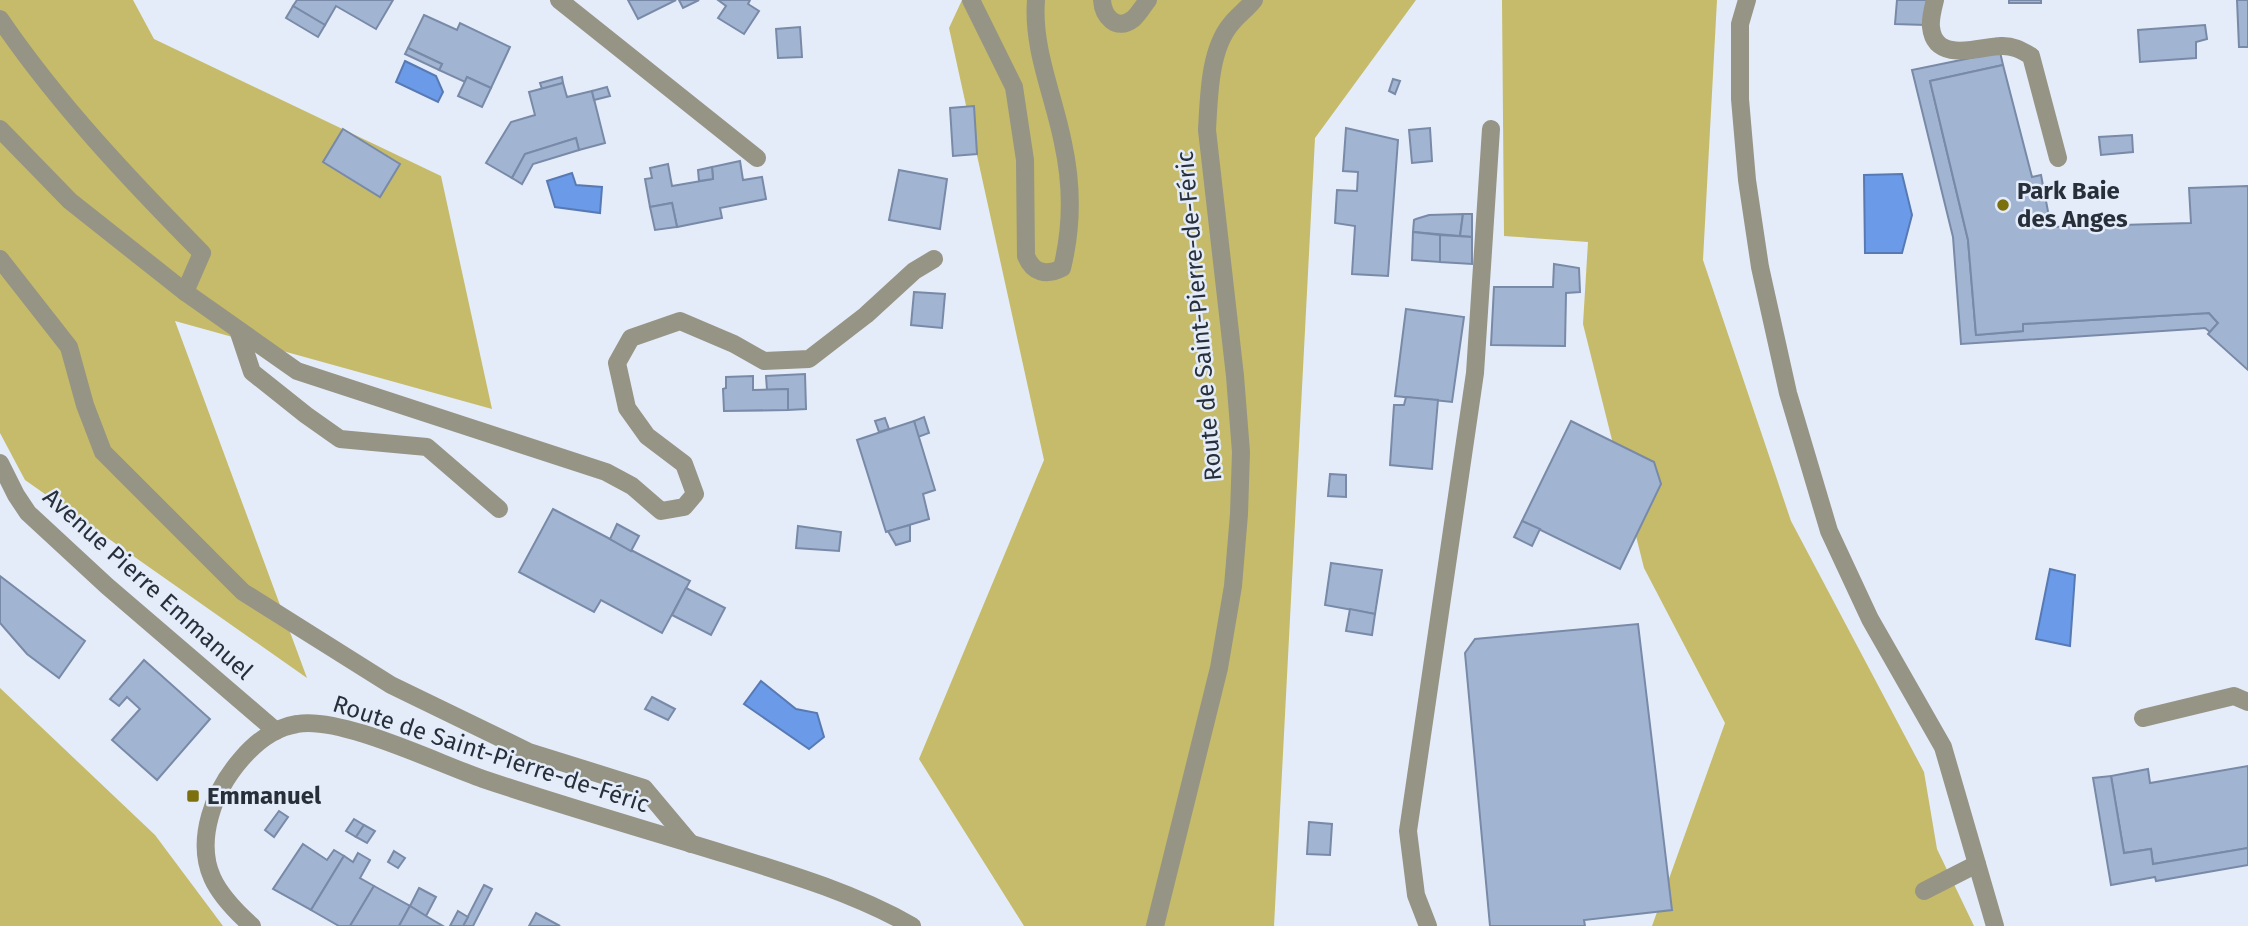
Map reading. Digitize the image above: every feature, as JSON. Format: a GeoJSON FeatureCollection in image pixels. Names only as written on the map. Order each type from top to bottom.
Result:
{"type":"FeatureCollection","features":[{"type":"Feature","properties":{"kind":"street"},"geometry":{"type":"LineString","coordinates":[[559,0],[757,158]]}},
{"type":"Feature","properties":{"kind":"street"},"geometry":{"type":"LineString","coordinates":[[971,0],[1014,87],[1025,160],[1026,256],[1030,266],[1040,272],[1052,273],[1062,268],[1068,244],[1069,186],[1064,145],[1038,46],[1034,21],[1037,0]]}},
{"type":"Feature","properties":{"kind":"street"},"geometry":{"type":"LineString","coordinates":[[1102,0],[1105,16],[1112,22],[1122,23],[1133,19],[1148,0]]}},
{"type":"Feature","properties":{"kind":"street"},"geometry":{"type":"LineString","coordinates":[[1747,0],[1740,23],[1740,99],[1747,180],[1760,267],[1788,393],[1829,531],[1870,618],[1943,747],[1995,926]]}},
{"type":"Feature","properties":{"kind":"street"},"geometry":{"type":"LineString","coordinates":[[1935,0],[1931,28],[1936,40],[1944,47],[1961,52],[2001,46],[2018,48],[2031,55],[2058,158]]}},
{"type":"Feature","properties":{"kind":"street","name":"Route de Saint-Pierre-de-Féric"},"geometry":{"type":"LineString","coordinates":[[1155,926],[1219,668],[1233,586],[1241,452],[1207,130],[1215,58],[1229,26],[1250,2]]}},
{"type":"Feature","properties":{"kind":"street"},"geometry":{"type":"LineString","coordinates":[[0,19],[21,50],[134,185],[202,253],[185,292]]}},
{"type":"Feature","properties":{"kind":"street"},"geometry":{"type":"LineString","coordinates":[[0,129],[69,201],[185,292],[297,371],[606,472],[632,486],[661,512],[684,507],[695,494],[684,464],[647,436],[626,408],[617,363],[631,338],[680,321],[734,344],[764,362],[809,359],[866,315],[914,271],[934,259]]}},
{"type":"Feature","properties":{"kind":"street"},"geometry":{"type":"LineString","coordinates":[[1428,926],[1416,895],[1408,831],[1475,373],[1491,129]]}},
{"type":"Feature","properties":{"kind":"street"},"geometry":{"type":"LineString","coordinates":[[0,259],[69,346],[85,405],[103,452],[243,592],[391,685],[529,752],[644,789],[691,844]]}},
{"type":"Feature","properties":{"kind":"street"},"geometry":{"type":"LineString","coordinates":[[238,330],[252,372],[340,439],[427,447],[499,509]]}},
{"type":"Feature","properties":{"kind":"street","name":"Avenue Pierre Emmanuel"},"geometry":{"type":"LineString","coordinates":[[0,463],[28,513],[107,586],[276,730]]}},
{"type":"Feature","properties":{"kind":"street"},"geometry":{"type":"LineString","coordinates":[[2143,718],[2234,696],[2248,702]]}},
{"type":"Feature","properties":{"kind":"street","name":"Route de Saint-Pierre-de-Féric"},"geometry":{"type":"LineString","coordinates":[[252,926],[229,906],[214,884],[205,859],[205,833],[212,808],[224,784],[258,744],[276,730],[294,724],[316,722],[350,730],[482,778],[817,883],[880,908],[912,926]]}},
{"type":"Feature","properties":{"kind":"street"},"geometry":{"type":"LineString","coordinates":[[1924,891],[1977,864]]}},
{"type":"Feature","properties":{"kind":"shaded area"},"geometry":{"type":"Polygon","coordinates":[[[0,0],[133,0],[154,39],[441,176],[492,409],[175,321],[307,678],[25,480],[0,433],[0,0]]]}},
{"type":"Feature","properties":{"kind":"shaded area"},"geometry":{"type":"Polygon","coordinates":[[[962,0],[1416,0],[1315,138],[1274,926],[1024,926],[919,759],[1044,460],[949,28],[962,0]]]}},
{"type":"Feature","properties":{"kind":"shaded area"},"geometry":{"type":"Polygon","coordinates":[[[1502,0],[1717,0],[1703,260],[1791,521],[1924,772],[1937,849],[1974,926],[1652,926],[1725,723],[1644,568],[1583,324],[1588,242],[1504,236],[1502,0]]]}},
{"type":"Feature","properties":{"kind":"shaded area"},"geometry":{"type":"Polygon","coordinates":[[[0,688],[155,835],[223,926],[0,926],[0,688]]]}},
{"type":"Feature","properties":{"kind":"water"},"geometry":{"type":"Polygon","coordinates":[[[405,61],[436,76],[443,92],[438,102],[396,82],[405,61]]]}},
{"type":"Feature","properties":{"kind":"water"},"geometry":{"type":"Polygon","coordinates":[[[572,173],[576,185],[602,187],[600,213],[555,207],[547,181],[572,173]]]}},
{"type":"Feature","properties":{"kind":"water"},"geometry":{"type":"Polygon","coordinates":[[[1902,174],[1912,215],[1902,253],[1865,253],[1864,175],[1902,174]]]}},
{"type":"Feature","properties":{"kind":"water"},"geometry":{"type":"Polygon","coordinates":[[[2050,569],[2075,575],[2070,646],[2036,639],[2050,569]]]}},
{"type":"Feature","properties":{"kind":"water"},"geometry":{"type":"Polygon","coordinates":[[[761,681],[796,709],[817,713],[824,737],[809,749],[744,704],[761,681]]]}},
{"type":"Feature","properties":{"kind":"building"},"geometry":{"type":"Polygon","coordinates":[[[297,0],[393,0],[376,29],[336,6],[325,25],[293,6],[297,0]]]}},
{"type":"Feature","properties":{"kind":"building"},"geometry":{"type":"Polygon","coordinates":[[[628,0],[676,0],[638,19],[628,0]]]}},
{"type":"Feature","properties":{"kind":"building"},"geometry":{"type":"Polygon","coordinates":[[[679,0],[699,0],[683,8],[679,0]]]}},
{"type":"Feature","properties":{"kind":"building"},"geometry":{"type":"Polygon","coordinates":[[[718,0],[750,0],[748,4],[759,11],[744,34],[718,18],[726,6],[718,0]]]}},
{"type":"Feature","properties":{"kind":"building"},"geometry":{"type":"Polygon","coordinates":[[[1897,0],[1927,0],[1925,25],[1895,24],[1897,0]]]}},
{"type":"Feature","properties":{"kind":"building"},"geometry":{"type":"Polygon","coordinates":[[[2009,0],[2041,0],[2041,3],[2009,3],[2009,0]]]}},
{"type":"Feature","properties":{"kind":"building"},"geometry":{"type":"Polygon","coordinates":[[[2237,0],[2248,0],[2248,47],[2239,47],[2237,0]]]}},
{"type":"Feature","properties":{"kind":"building"},"geometry":{"type":"Polygon","coordinates":[[[293,6],[325,25],[318,37],[286,18],[293,6]]]}},
{"type":"Feature","properties":{"kind":"building"},"geometry":{"type":"Polygon","coordinates":[[[424,15],[457,30],[460,23],[510,47],[491,88],[467,77],[465,82],[439,70],[442,64],[408,48],[424,15]]]}},
{"type":"Feature","properties":{"kind":"building"},"geometry":{"type":"Polygon","coordinates":[[[2205,25],[2207,39],[2196,42],[2196,58],[2140,62],[2138,30],[2205,25]]]}},
{"type":"Feature","properties":{"kind":"building"},"geometry":{"type":"Polygon","coordinates":[[[800,27],[802,57],[778,58],[776,29],[800,27]]]}},
{"type":"Feature","properties":{"kind":"building"},"geometry":{"type":"Polygon","coordinates":[[[408,48],[442,64],[439,70],[405,54],[408,48]]]}},
{"type":"Feature","properties":{"kind":"building"},"geometry":{"type":"Polygon","coordinates":[[[2000,52],[2003,65],[1930,81],[1968,240],[1976,335],[2023,331],[2023,324],[2209,313],[2218,323],[2210,332],[2205,328],[1961,344],[1953,237],[1912,70],[2000,52]]]}},
{"type":"Feature","properties":{"kind":"building","name":"Park Baie des Anges"},"geometry":{"type":"Polygon","coordinates":[[[2003,65],[2032,177],[2041,175],[2051,227],[2191,223],[2189,188],[2248,186],[2248,370],[2208,334],[2218,323],[2209,313],[2023,324],[2023,331],[1976,335],[1968,240],[1930,81],[2003,65]]]}},
{"type":"Feature","properties":{"kind":"building"},"geometry":{"type":"Polygon","coordinates":[[[467,77],[491,88],[482,107],[458,96],[467,77]]]}},
{"type":"Feature","properties":{"kind":"building"},"geometry":{"type":"Polygon","coordinates":[[[562,77],[563,83],[542,89],[540,83],[562,77]]]}},
{"type":"Feature","properties":{"kind":"building"},"geometry":{"type":"Polygon","coordinates":[[[1393,79],[1400,81],[1395,94],[1389,91],[1393,79]]]}},
{"type":"Feature","properties":{"kind":"building"},"geometry":{"type":"Polygon","coordinates":[[[563,83],[567,97],[592,91],[605,143],[579,150],[576,138],[525,154],[512,178],[486,163],[511,122],[535,115],[529,92],[563,83]]]}},
{"type":"Feature","properties":{"kind":"building"},"geometry":{"type":"Polygon","coordinates":[[[607,87],[610,96],[594,100],[592,91],[607,87]]]}},
{"type":"Feature","properties":{"kind":"building"},"geometry":{"type":"Polygon","coordinates":[[[974,106],[977,154],[953,156],[950,108],[974,106]]]}},
{"type":"Feature","properties":{"kind":"building"},"geometry":{"type":"Polygon","coordinates":[[[1346,128],[1398,140],[1388,276],[1352,274],[1355,226],[1335,223],[1337,190],[1357,191],[1358,172],[1343,171],[1346,128]]]}},
{"type":"Feature","properties":{"kind":"building"},"geometry":{"type":"Polygon","coordinates":[[[1430,128],[1432,161],[1412,163],[1409,130],[1430,128]]]}},
{"type":"Feature","properties":{"kind":"building"},"geometry":{"type":"Polygon","coordinates":[[[343,129],[400,164],[380,197],[323,162],[343,129]]]}},
{"type":"Feature","properties":{"kind":"building"},"geometry":{"type":"Polygon","coordinates":[[[2132,135],[2133,152],[2101,155],[2099,137],[2132,135]]]}},
{"type":"Feature","properties":{"kind":"building"},"geometry":{"type":"Polygon","coordinates":[[[576,138],[579,150],[533,164],[522,184],[512,178],[525,154],[576,138]]]}},
{"type":"Feature","properties":{"kind":"building"},"geometry":{"type":"Polygon","coordinates":[[[740,161],[743,180],[762,177],[766,199],[720,208],[722,218],[677,227],[672,203],[650,207],[645,179],[652,178],[650,168],[668,164],[672,186],[713,179],[712,167],[740,161]]]}},
{"type":"Feature","properties":{"kind":"building"},"geometry":{"type":"Polygon","coordinates":[[[712,167],[713,179],[699,181],[698,170],[712,167]]]}},
{"type":"Feature","properties":{"kind":"building"},"geometry":{"type":"Polygon","coordinates":[[[899,170],[947,179],[940,229],[889,220],[899,170]]]}},
{"type":"Feature","properties":{"kind":"building"},"geometry":{"type":"Polygon","coordinates":[[[672,203],[677,227],[655,230],[650,207],[672,203]]]}},
{"type":"Feature","properties":{"kind":"building"},"geometry":{"type":"Polygon","coordinates":[[[1463,214],[1460,236],[1413,232],[1416,219],[1429,215],[1463,214]]]}},
{"type":"Feature","properties":{"kind":"building"},"geometry":{"type":"Polygon","coordinates":[[[1463,214],[1472,214],[1472,237],[1460,236],[1463,214]]]}},
{"type":"Feature","properties":{"kind":"building"},"geometry":{"type":"Polygon","coordinates":[[[1413,232],[1440,235],[1440,262],[1412,260],[1413,232]]]}},
{"type":"Feature","properties":{"kind":"building"},"geometry":{"type":"Polygon","coordinates":[[[1440,235],[1472,237],[1472,264],[1440,262],[1440,235]]]}},
{"type":"Feature","properties":{"kind":"building"},"geometry":{"type":"Polygon","coordinates":[[[1554,264],[1579,268],[1580,292],[1566,293],[1565,346],[1491,345],[1494,287],[1553,287],[1554,264]]]}},
{"type":"Feature","properties":{"kind":"building"},"geometry":{"type":"Polygon","coordinates":[[[914,292],[945,294],[942,328],[911,325],[914,292]]]}},
{"type":"Feature","properties":{"kind":"building"},"geometry":{"type":"Polygon","coordinates":[[[1406,309],[1464,317],[1452,402],[1395,396],[1406,309]]]}},
{"type":"Feature","properties":{"kind":"building"},"geometry":{"type":"Polygon","coordinates":[[[805,374],[806,409],[788,410],[788,389],[767,390],[766,376],[805,374]]]}},
{"type":"Feature","properties":{"kind":"building"},"geometry":{"type":"Polygon","coordinates":[[[753,376],[753,390],[788,389],[788,410],[724,411],[723,389],[726,388],[726,377],[753,376]]]}},
{"type":"Feature","properties":{"kind":"building"},"geometry":{"type":"Polygon","coordinates":[[[1406,397],[1438,400],[1432,469],[1390,465],[1394,405],[1404,405],[1406,397]]]}},
{"type":"Feature","properties":{"kind":"building"},"geometry":{"type":"Polygon","coordinates":[[[924,417],[929,433],[918,437],[914,421],[924,417]]]}},
{"type":"Feature","properties":{"kind":"building"},"geometry":{"type":"Polygon","coordinates":[[[885,418],[889,429],[879,432],[875,421],[885,418]]]}},
{"type":"Feature","properties":{"kind":"building"},"geometry":{"type":"Polygon","coordinates":[[[914,421],[935,490],[923,494],[929,519],[886,532],[857,440],[914,421]]]}},
{"type":"Feature","properties":{"kind":"building"},"geometry":{"type":"Polygon","coordinates":[[[1571,421],[1654,462],[1661,484],[1620,569],[1522,521],[1571,421]]]}},
{"type":"Feature","properties":{"kind":"building"},"geometry":{"type":"Polygon","coordinates":[[[1330,474],[1346,475],[1346,497],[1328,496],[1330,474]]]}},
{"type":"Feature","properties":{"kind":"building"},"geometry":{"type":"Polygon","coordinates":[[[553,509],[690,581],[662,633],[601,600],[594,612],[519,572],[553,509]]]}},
{"type":"Feature","properties":{"kind":"building"},"geometry":{"type":"Polygon","coordinates":[[[1522,521],[1540,529],[1532,546],[1514,537],[1522,521]]]}},
{"type":"Feature","properties":{"kind":"building"},"geometry":{"type":"Polygon","coordinates":[[[617,524],[639,536],[631,551],[610,539],[617,524]]]}},
{"type":"Feature","properties":{"kind":"building"},"geometry":{"type":"Polygon","coordinates":[[[910,525],[910,541],[896,545],[888,531],[910,525]]]}},
{"type":"Feature","properties":{"kind":"building"},"geometry":{"type":"Polygon","coordinates":[[[798,526],[841,532],[839,551],[796,548],[798,526]]]}},
{"type":"Feature","properties":{"kind":"building"},"geometry":{"type":"Polygon","coordinates":[[[1331,563],[1382,570],[1375,614],[1325,605],[1331,563]]]}},
{"type":"Feature","properties":{"kind":"building"},"geometry":{"type":"Polygon","coordinates":[[[0,576],[85,641],[59,678],[27,654],[0,623],[0,576]]]}},
{"type":"Feature","properties":{"kind":"building"},"geometry":{"type":"Polygon","coordinates":[[[686,588],[725,608],[711,635],[672,615],[686,588]]]}},
{"type":"Feature","properties":{"kind":"building"},"geometry":{"type":"Polygon","coordinates":[[[1350,609],[1375,614],[1372,635],[1346,631],[1350,609]]]}},
{"type":"Feature","properties":{"kind":"building"},"geometry":{"type":"Polygon","coordinates":[[[1638,624],[1672,910],[1584,920],[1585,926],[1490,926],[1465,653],[1475,639],[1638,624]]]}},
{"type":"Feature","properties":{"kind":"building"},"geometry":{"type":"Polygon","coordinates":[[[144,660],[210,719],[157,780],[112,740],[140,709],[127,697],[119,706],[110,699],[144,660]]]}},
{"type":"Feature","properties":{"kind":"building"},"geometry":{"type":"Polygon","coordinates":[[[652,697],[675,709],[668,720],[645,709],[652,697]]]}},
{"type":"Feature","properties":{"kind":"building"},"geometry":{"type":"Polygon","coordinates":[[[2248,766],[2248,848],[2153,864],[2151,849],[2124,853],[2111,776],[2148,769],[2150,783],[2248,766]]]}},
{"type":"Feature","properties":{"kind":"building"},"geometry":{"type":"Polygon","coordinates":[[[2111,776],[2124,853],[2151,849],[2153,864],[2248,848],[2248,865],[2156,881],[2155,877],[2111,885],[2093,778],[2111,776]]]}},
{"type":"Feature","properties":{"kind":"building"},"geometry":{"type":"Polygon","coordinates":[[[279,811],[288,817],[274,837],[265,830],[279,811]]]}},
{"type":"Feature","properties":{"kind":"building"},"geometry":{"type":"Polygon","coordinates":[[[354,819],[364,825],[356,837],[346,831],[354,819]]]}},
{"type":"Feature","properties":{"kind":"building"},"geometry":{"type":"Polygon","coordinates":[[[1309,822],[1332,824],[1330,855],[1307,854],[1309,822]]]}},
{"type":"Feature","properties":{"kind":"building"},"geometry":{"type":"Polygon","coordinates":[[[364,825],[375,831],[367,843],[356,837],[364,825]]]}},
{"type":"Feature","properties":{"kind":"building"},"geometry":{"type":"Polygon","coordinates":[[[303,844],[327,860],[334,850],[344,856],[311,910],[273,889],[303,844]]]}},
{"type":"Feature","properties":{"kind":"building"},"geometry":{"type":"Polygon","coordinates":[[[394,851],[405,858],[398,868],[388,862],[394,851]]]}},
{"type":"Feature","properties":{"kind":"building"},"geometry":{"type":"Polygon","coordinates":[[[358,853],[370,860],[360,878],[374,886],[350,926],[339,926],[311,910],[344,856],[353,862],[358,853]]]}},
{"type":"Feature","properties":{"kind":"building"},"geometry":{"type":"Polygon","coordinates":[[[484,885],[492,889],[473,926],[463,926],[484,885]]]}},
{"type":"Feature","properties":{"kind":"building"},"geometry":{"type":"Polygon","coordinates":[[[374,886],[410,906],[399,926],[350,926],[374,886]]]}},
{"type":"Feature","properties":{"kind":"building"},"geometry":{"type":"Polygon","coordinates":[[[419,888],[436,897],[426,916],[410,906],[419,888]]]}},
{"type":"Feature","properties":{"kind":"building"},"geometry":{"type":"Polygon","coordinates":[[[410,906],[426,916],[443,926],[399,926],[410,906]]]}},
{"type":"Feature","properties":{"kind":"building"},"geometry":{"type":"Polygon","coordinates":[[[458,911],[468,917],[463,926],[450,926],[458,911]]]}},
{"type":"Feature","properties":{"kind":"building"},"geometry":{"type":"Polygon","coordinates":[[[536,913],[560,926],[529,926],[536,913]]]}},
{"type":"Feature","properties":{"kind":"place","name":"Park Baie des Anges"},"geometry":{"type":"Point","coordinates":[2003,205]}},
{"type":"Feature","properties":{"kind":"place","name":"Emmanuel"},"geometry":{"type":"Point","coordinates":[193,796]}}]}
